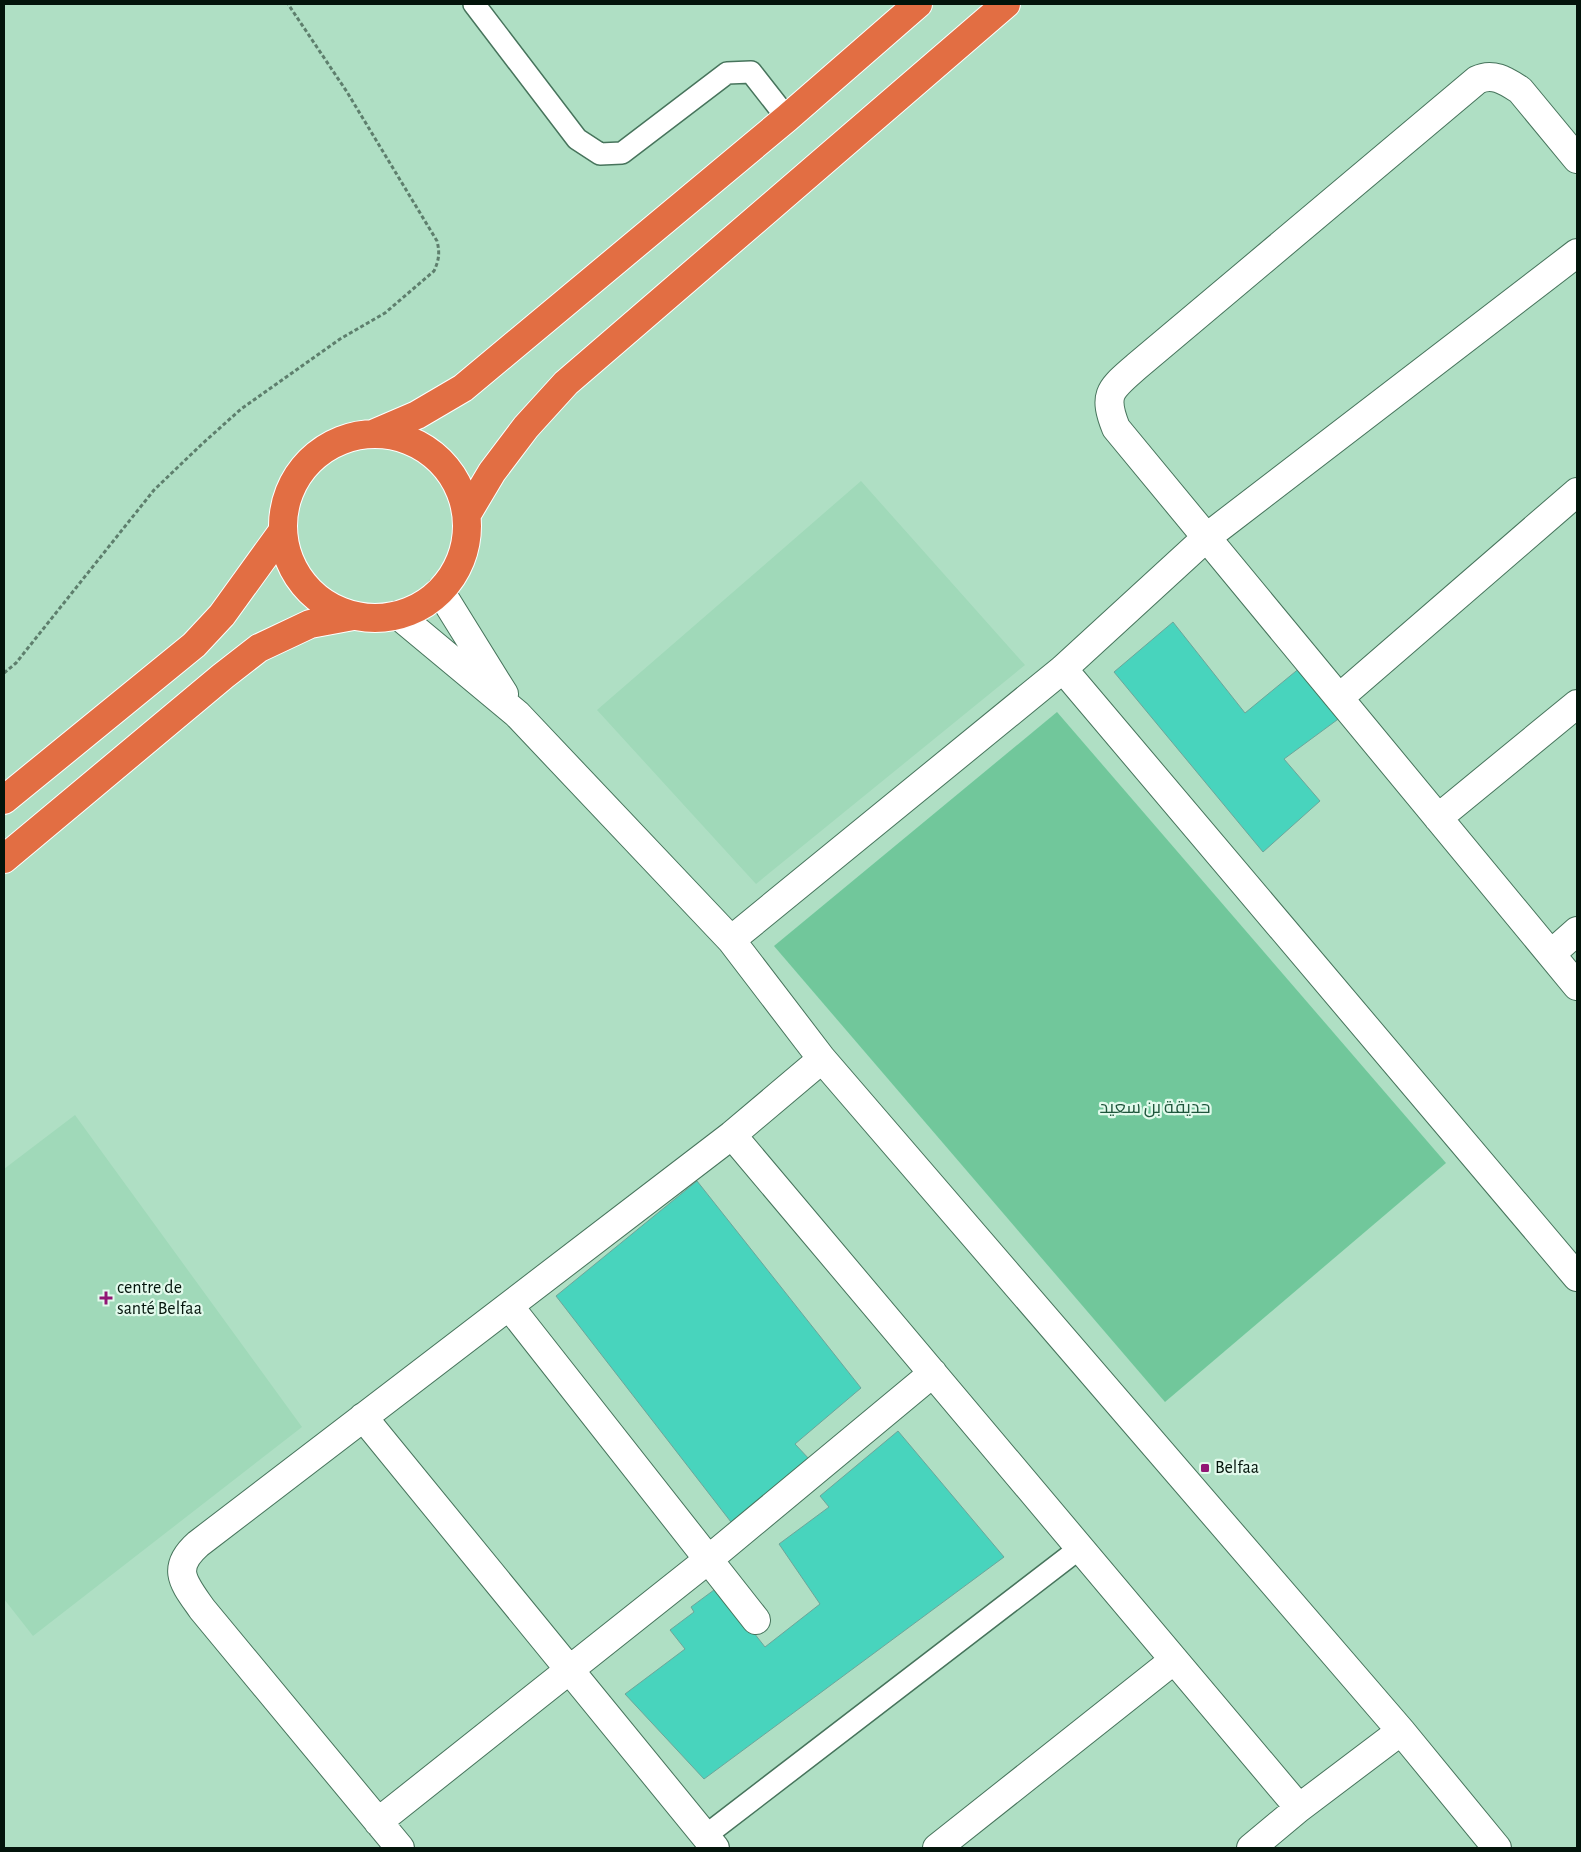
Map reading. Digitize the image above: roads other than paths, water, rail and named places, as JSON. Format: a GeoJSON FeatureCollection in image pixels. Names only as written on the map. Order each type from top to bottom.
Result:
{"type":"FeatureCollection","features":[{"type":"Feature","properties":{"kind":"highway"},"geometry":{"type":"LineString","coordinates":[[375,433],[416,415],[463,388],[787,118],[918,4]]}},
{"type":"Feature","properties":{"kind":"highway"},"geometry":{"type":"LineString","coordinates":[[467,514],[492,472],[526,427],[566,383],[1006,4]]}},
{"type":"Feature","properties":{"kind":"highway"},"geometry":{"type":"LineString","coordinates":[[364,433],[405,438],[424,447],[440,460],[453,476],[462,494],[467,514],[467,534],[462,557],[452,577],[440,592],[419,607],[398,616],[376,618],[354,616],[332,608],[312,594],[297,576],[287,555],[282,532],[283,508],[290,486],[303,466],[320,450],[341,439],[364,433]]}},
{"type":"Feature","properties":{"kind":"highway"},"geometry":{"type":"LineString","coordinates":[[4,800],[194,645],[222,615],[282,532]]}},
{"type":"Feature","properties":{"kind":"highway"},"geometry":{"type":"LineString","coordinates":[[4,859],[259,648],[310,624],[354,616]]}},
{"type":"Feature","properties":{"kind":"street"},"geometry":{"type":"LineString","coordinates":[[1577,159],[1520,90],[1495,77],[1486,76],[1477,80],[1114,387],[1109,398],[1109,411],[1116,428],[1577,986]]}},
{"type":"Feature","properties":{"kind":"street"},"geometry":{"type":"LineString","coordinates":[[731,940],[1063,669],[1207,537],[1577,253]]}},
{"type":"Feature","properties":{"kind":"street"},"geometry":{"type":"LineString","coordinates":[[1339,698],[1577,492]]}},
{"type":"Feature","properties":{"kind":"street"},"geometry":{"type":"LineString","coordinates":[[440,592],[517,714]]}},
{"type":"Feature","properties":{"kind":"street"},"geometry":{"type":"LineString","coordinates":[[398,616],[517,714],[731,940],[822,1059],[1401,1732],[1497,1848]]}},
{"type":"Feature","properties":{"kind":"street"},"geometry":{"type":"LineString","coordinates":[[1063,669],[1577,1277]]}},
{"type":"Feature","properties":{"kind":"street"},"geometry":{"type":"LineString","coordinates":[[1438,818],[1577,704]]}},
{"type":"Feature","properties":{"kind":"street"},"geometry":{"type":"LineString","coordinates":[[1551,954],[1577,931]]}},
{"type":"Feature","properties":{"kind":"street"},"geometry":{"type":"LineString","coordinates":[[400,1848],[202,1609],[188,1588],[182,1574],[182,1563],[189,1552],[198,1544],[732,1135],[822,1059]]}},
{"type":"Feature","properties":{"kind":"street"},"geometry":{"type":"LineString","coordinates":[[732,1135],[1299,1808]]}},
{"type":"Feature","properties":{"kind":"street"},"geometry":{"type":"LineString","coordinates":[[509,1306],[756,1620]]}},
{"type":"Feature","properties":{"kind":"street"},"geometry":{"type":"LineString","coordinates":[[378,1822],[709,1559],[933,1374]]}},
{"type":"Feature","properties":{"kind":"street"},"geometry":{"type":"LineString","coordinates":[[363,1417],[710,1842]]}},
{"type":"Feature","properties":{"kind":"street"},"geometry":{"type":"LineString","coordinates":[[937,1848],[1174,1660]]}},
{"type":"Feature","properties":{"kind":"street"},"geometry":{"type":"LineString","coordinates":[[1251,1848],[1299,1808],[1401,1732]]}},
{"type":"Feature","properties":{"kind":"lane"},"geometry":{"type":"LineString","coordinates":[[474,4],[577,139],[600,154],[622,153],[727,73],[751,72],[787,118]]}},
{"type":"Feature","properties":{"kind":"lane"},"geometry":{"type":"LineString","coordinates":[[710,1842],[1080,1548]]}},
{"type":"Feature","properties":{"kind":"place","name":"centre de santé Belfaa"},"geometry":{"type":"Point","coordinates":[106,1298]}},
{"type":"Feature","properties":{"kind":"place","name":"Belfaa"},"geometry":{"type":"Point","coordinates":[1205,1468]}},
{"type":"Feature","properties":{"kind":"park label","name":"حديقة بن سعيد"},"geometry":{"type":"Point","coordinates":[1155,1108]}}]}
